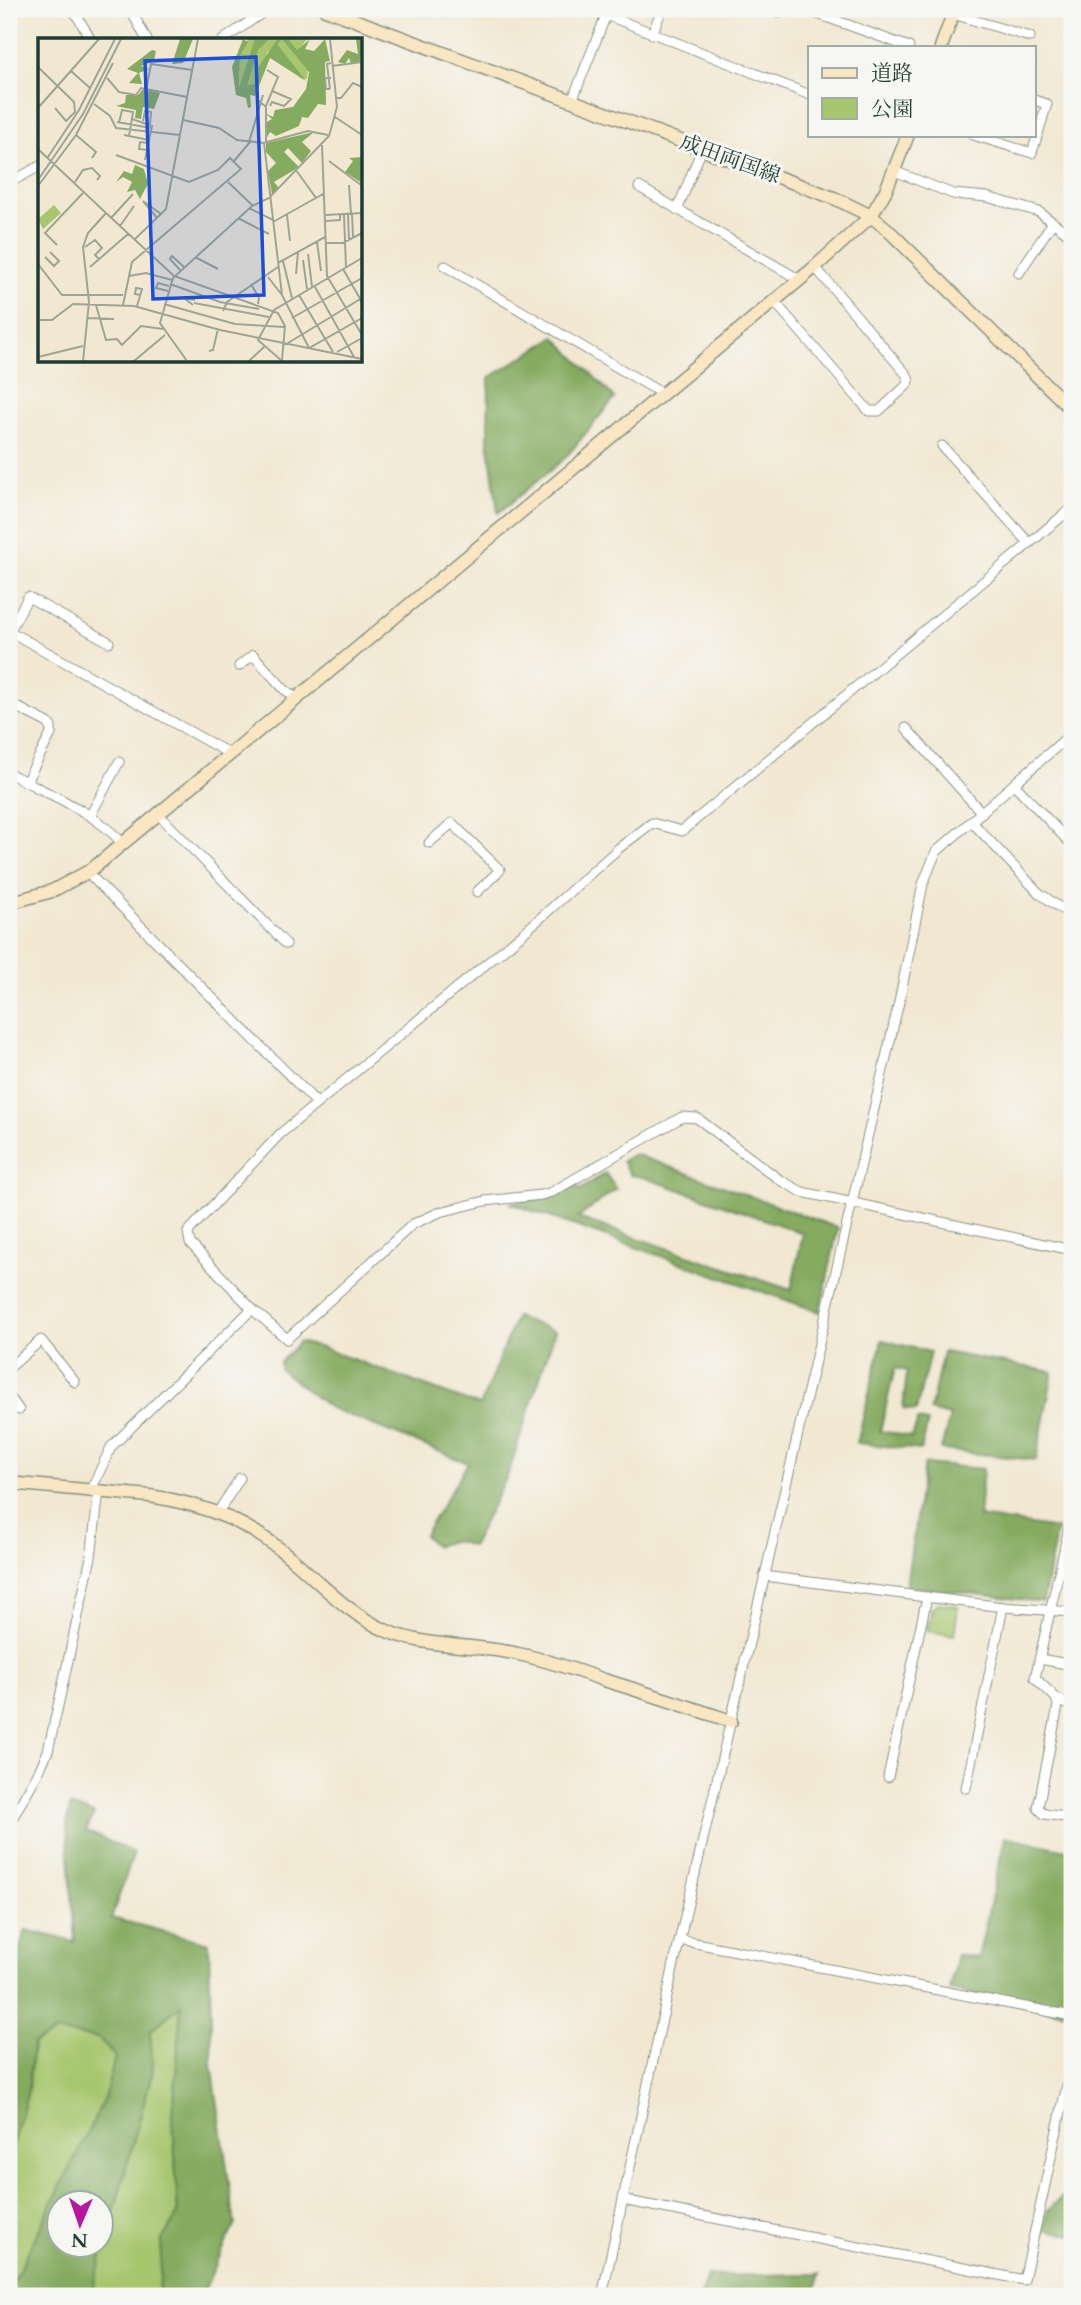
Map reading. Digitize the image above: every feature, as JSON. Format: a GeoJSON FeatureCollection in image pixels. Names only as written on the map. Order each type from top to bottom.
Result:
{"type":"FeatureCollection","features":[{"type":"Feature","properties":{"kind":"street"},"geometry":{"type":"LineString","coordinates":[[73,9],[90,38]]}},
{"type":"Feature","properties":{"kind":"street"},"geometry":{"type":"LineString","coordinates":[[130,9],[146,38]]}},
{"type":"Feature","properties":{"kind":"street"},"geometry":{"type":"LineString","coordinates":[[226,38],[268,9]]}},
{"type":"Feature","properties":{"kind":"street","name":"成田両国線"},"geometry":{"type":"LineString","coordinates":[[325,9],[834,198],[870,216],[887,229],[1072,410]]}},
{"type":"Feature","properties":{"kind":"street"},"geometry":{"type":"LineString","coordinates":[[591,9],[808,94]]}},
{"type":"Feature","properties":{"kind":"street"},"geometry":{"type":"LineString","coordinates":[[652,34],[662,9]]}},
{"type":"Feature","properties":{"kind":"street"},"geometry":{"type":"LineString","coordinates":[[770,9],[779,12],[781,9]]}},
{"type":"Feature","properties":{"kind":"street"},"geometry":{"type":"LineString","coordinates":[[804,9],[906,46]]}},
{"type":"Feature","properties":{"kind":"street"},"geometry":{"type":"LineString","coordinates":[[941,46],[954,11],[1030,37]]}},
{"type":"Feature","properties":{"kind":"street"},"geometry":{"type":"LineString","coordinates":[[572,101],[607,15]]}},
{"type":"Feature","properties":{"kind":"street"},"geometry":{"type":"LineString","coordinates":[[976,136],[1032,153],[1047,104],[1036,101]]}},
{"type":"Feature","properties":{"kind":"street"},"geometry":{"type":"LineString","coordinates":[[9,903],[52,891],[87,872],[123,844],[800,280],[870,216],[886,190],[908,136]]}},
{"type":"Feature","properties":{"kind":"street"},"geometry":{"type":"LineString","coordinates":[[677,210],[702,149]]}},
{"type":"Feature","properties":{"kind":"street"},"geometry":{"type":"LineString","coordinates":[[9,183],[38,167]]}},
{"type":"Feature","properties":{"kind":"street"},"geometry":{"type":"LineString","coordinates":[[894,171],[953,194],[987,197],[1039,212],[1066,232],[1072,233]]}},
{"type":"Feature","properties":{"kind":"street"},"geometry":{"type":"LineString","coordinates":[[639,187],[800,280]]}},
{"type":"Feature","properties":{"kind":"street"},"geometry":{"type":"LineString","coordinates":[[1019,273],[1053,222]]}},
{"type":"Feature","properties":{"kind":"street"},"geometry":{"type":"LineString","coordinates":[[445,266],[663,394]]}},
{"type":"Feature","properties":{"kind":"street"},"geometry":{"type":"LineString","coordinates":[[774,301],[869,411],[879,411],[906,386],[909,381],[907,375],[815,267]]}},
{"type":"Feature","properties":{"kind":"street"},"geometry":{"type":"LineString","coordinates":[[942,446],[1029,543]]}},
{"type":"Feature","properties":{"kind":"street"},"geometry":{"type":"LineString","coordinates":[[1072,508],[682,831],[652,823],[619,848],[520,936],[280,1134],[188,1232],[190,1243],[252,1309],[287,1339],[413,1224],[440,1212],[485,1201],[552,1192],[682,1117],[697,1118],[780,1180],[802,1192],[1072,1250]]}},
{"type":"Feature","properties":{"kind":"street"},"geometry":{"type":"LineString","coordinates":[[109,642],[28,597],[9,631],[230,754]]}},
{"type":"Feature","properties":{"kind":"street"},"geometry":{"type":"LineString","coordinates":[[239,666],[253,655],[284,689],[296,698]]}},
{"type":"Feature","properties":{"kind":"street"},"geometry":{"type":"LineString","coordinates":[[9,704],[51,727],[51,734],[26,782]]}},
{"type":"Feature","properties":{"kind":"street"},"geometry":{"type":"LineString","coordinates":[[906,728],[982,813]]}},
{"type":"Feature","properties":{"kind":"street"},"geometry":{"type":"LineString","coordinates":[[602,2296],[680,1940],[899,1002],[923,884],[936,852],[1072,733]]}},
{"type":"Feature","properties":{"kind":"street"},"geometry":{"type":"LineString","coordinates":[[90,816],[119,762]]}},
{"type":"Feature","properties":{"kind":"street"},"geometry":{"type":"LineString","coordinates":[[9,773],[90,816],[123,844]]}},
{"type":"Feature","properties":{"kind":"street"},"geometry":{"type":"LineString","coordinates":[[1014,784],[1072,845]]}},
{"type":"Feature","properties":{"kind":"street"},"geometry":{"type":"LineString","coordinates":[[159,815],[286,944]]}},
{"type":"Feature","properties":{"kind":"street"},"geometry":{"type":"LineString","coordinates":[[429,842],[452,822],[500,870],[477,892]]}},
{"type":"Feature","properties":{"kind":"street"},"geometry":{"type":"LineString","coordinates":[[972,822],[1039,893],[1072,916]]}},
{"type":"Feature","properties":{"kind":"street"},"geometry":{"type":"LineString","coordinates":[[87,872],[317,1103]]}},
{"type":"Feature","properties":{"kind":"street"},"geometry":{"type":"LineString","coordinates":[[9,1824],[48,1751],[91,1557],[95,1491],[111,1447],[252,1309]]}},
{"type":"Feature","properties":{"kind":"street"},"geometry":{"type":"LineString","coordinates":[[9,1368],[41,1340],[75,1382]]}},
{"type":"Feature","properties":{"kind":"street"},"geometry":{"type":"LineString","coordinates":[[218,1512],[240,1478]]}},
{"type":"Feature","properties":{"kind":"street"},"geometry":{"type":"LineString","coordinates":[[9,1483],[173,1500],[218,1512],[264,1537],[349,1610],[388,1631],[406,1638],[543,1660],[731,1721]]}},
{"type":"Feature","properties":{"kind":"street"},"geometry":{"type":"LineString","coordinates":[[1072,1515],[1069,1543],[1035,1678],[1056,1698],[1072,1707]]}},
{"type":"Feature","properties":{"kind":"street"},"geometry":{"type":"LineString","coordinates":[[764,1576],[1003,1607],[1072,1612]]}},
{"type":"Feature","properties":{"kind":"street"},"geometry":{"type":"LineString","coordinates":[[888,1777],[927,1597]]}},
{"type":"Feature","properties":{"kind":"street"},"geometry":{"type":"LineString","coordinates":[[966,1788],[1003,1607]]}},
{"type":"Feature","properties":{"kind":"street"},"geometry":{"type":"LineString","coordinates":[[1040,1659],[1072,1665]]}},
{"type":"Feature","properties":{"kind":"street"},"geometry":{"type":"LineString","coordinates":[[1056,1698],[1058,1706],[1038,1808],[1044,1814],[1072,1818]]}},
{"type":"Feature","properties":{"kind":"street"},"geometry":{"type":"LineString","coordinates":[[680,1940],[1072,2016]]}},
{"type":"Feature","properties":{"kind":"street"},"geometry":{"type":"LineString","coordinates":[[623,2200],[1024,2280],[1072,2062]]}},
{"type":"Feature","properties":{"kind":"green space"},"geometry":{"type":"Polygon","coordinates":[[[555,337],[615,398],[565,458],[498,513],[488,439],[489,378],[555,337]]]}},
{"type":"Feature","properties":{"kind":"green space"},"geometry":{"type":"Polygon","coordinates":[[[634,1154],[838,1228],[820,1312],[510,1203],[554,1196],[576,1184],[580,1190],[605,1173],[616,1189],[578,1218],[791,1290],[803,1233],[643,1177],[630,1175],[622,1161],[634,1154]]]}},
{"type":"Feature","properties":{"kind":"green space"},"geometry":{"type":"Polygon","coordinates":[[[516,1317],[555,1331],[508,1474],[472,1546],[454,1542],[436,1547],[424,1535],[468,1463],[328,1407],[280,1369],[280,1362],[299,1342],[480,1406],[516,1317]]]}},
{"type":"Feature","properties":{"kind":"green space"},"geometry":{"type":"Polygon","coordinates":[[[882,1340],[930,1352],[916,1411],[903,1409],[907,1371],[895,1368],[880,1431],[912,1437],[918,1420],[928,1422],[921,1450],[857,1443],[882,1340]]]}},
{"type":"Feature","properties":{"kind":"green space"},"geometry":{"type":"Polygon","coordinates":[[[943,1352],[1053,1372],[1036,1460],[941,1450],[950,1416],[930,1411],[943,1352]]]}},
{"type":"Feature","properties":{"kind":"green space"},"geometry":{"type":"Polygon","coordinates":[[[924,1464],[983,1469],[979,1517],[1057,1529],[1043,1602],[906,1586],[924,1464]]]}},
{"type":"Feature","properties":{"kind":"green space"},"geometry":{"type":"Polygon","coordinates":[[[938,1603],[958,1606],[954,1635],[927,1631],[932,1608],[938,1603]]]}},
{"type":"Feature","properties":{"kind":"green space"},"geometry":{"type":"Polygon","coordinates":[[[70,1806],[94,1814],[86,1831],[134,1853],[111,1918],[209,1943],[212,2064],[235,2224],[201,2296],[159,2296],[162,2240],[178,2214],[173,2116],[181,2005],[150,2031],[153,2070],[116,2205],[116,2190],[59,2190],[105,2097],[115,2057],[99,2038],[56,2032],[33,2044],[28,2091],[9,2159],[9,1983],[26,1930],[75,1942],[67,1824],[70,1806]]]}},
{"type":"Feature","properties":{"kind":"green space"},"geometry":{"type":"Polygon","coordinates":[[[1005,1837],[1072,1851],[1072,2014],[949,1990],[957,1954],[978,1958],[1005,1837]]]}},
{"type":"Feature","properties":{"kind":"green space"},"geometry":{"type":"Polygon","coordinates":[[[182,2004],[173,2116],[178,2214],[162,2240],[159,2296],[9,2296],[9,2159],[28,2091],[33,2044],[56,2032],[99,2038],[182,2004]]]}},
{"type":"Feature","properties":{"kind":"green space"},"geometry":{"type":"Polygon","coordinates":[[[1072,2187],[1072,2235],[1044,2229],[1047,2212],[1072,2187]]]}},
{"type":"Feature","properties":{"kind":"green space"},"geometry":{"type":"Polygon","coordinates":[[[46,2216],[46,2260],[101,2260],[91,2296],[9,2296],[11,2286],[46,2216]]]}},
{"type":"Feature","properties":{"kind":"green space"},"geometry":{"type":"Polygon","coordinates":[[[820,2274],[813,2296],[700,2296],[707,2276],[820,2274]]]}}]}
